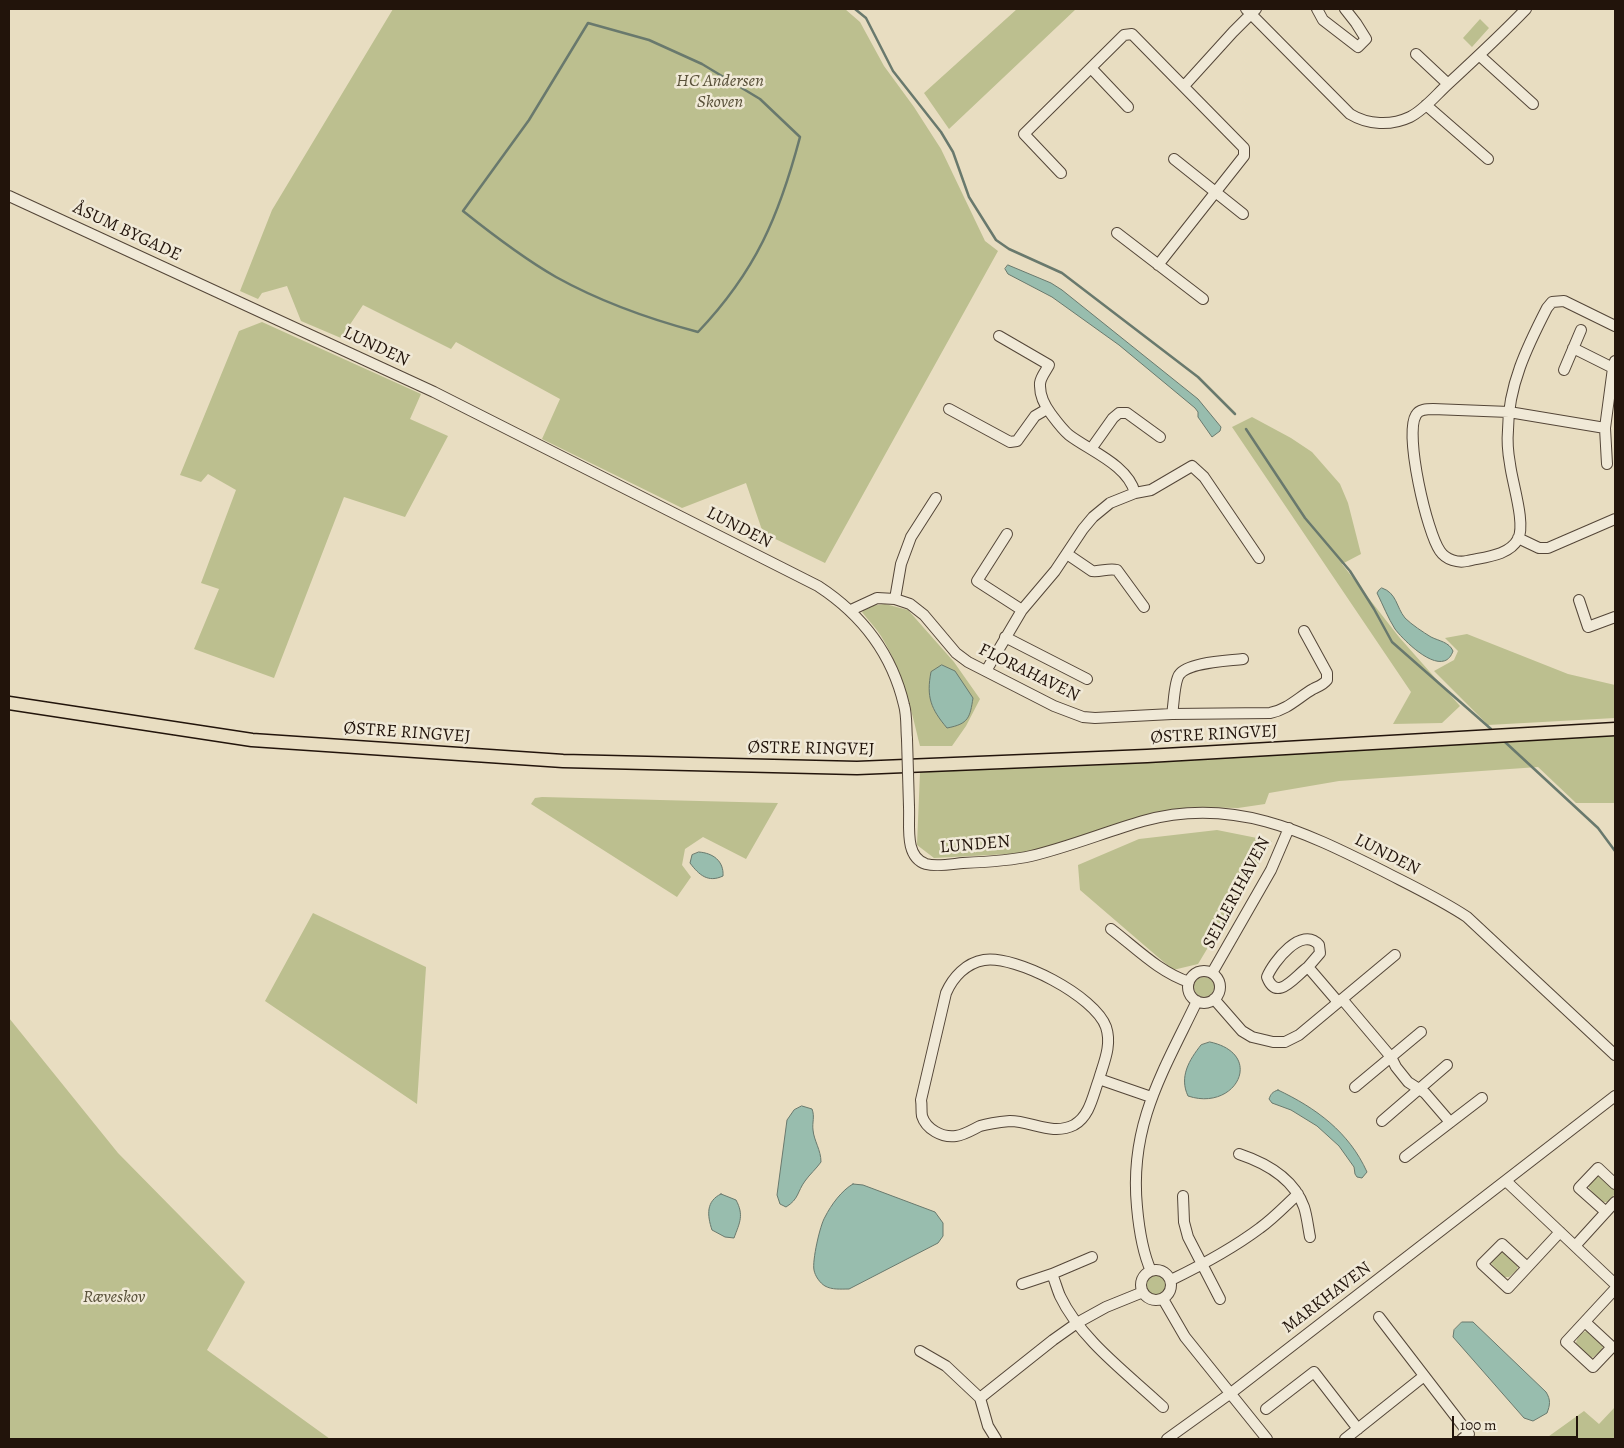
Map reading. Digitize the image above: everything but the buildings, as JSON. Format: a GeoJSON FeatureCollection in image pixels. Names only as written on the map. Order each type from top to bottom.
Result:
{"type":"FeatureCollection","features":[{"type":"Feature","properties":{"kind":"main road","name":"ØSTRE RINGVEJ"},"geometry":{"type":"LineString","coordinates":[[9,703],[252,740],[563,761],[856,768],[1147,756],[1615,729]]}},
{"type":"Feature","properties":{"kind":"street"},"geometry":{"type":"LineString","coordinates":[[1318,9],[1323,20],[1358,47],[1366,39],[1344,9]]}},
{"type":"Feature","properties":{"kind":"street"},"geometry":{"type":"LineString","coordinates":[[1184,86],[1251,10],[1354,116],[1379,124],[1394,123],[1411,117],[1426,105],[1526,9]]}},
{"type":"Feature","properties":{"kind":"street"},"geometry":{"type":"LineString","coordinates":[[1061,173],[1024,134],[1124,35],[1132,34],[1244,148],[1244,156],[1158,265]]}},
{"type":"Feature","properties":{"kind":"street"},"geometry":{"type":"LineString","coordinates":[[1416,54],[1448,84]]}},
{"type":"Feature","properties":{"kind":"street"},"geometry":{"type":"LineString","coordinates":[[1479,55],[1534,104]]}},
{"type":"Feature","properties":{"kind":"street"},"geometry":{"type":"LineString","coordinates":[[1091,68],[1128,107]]}},
{"type":"Feature","properties":{"kind":"street"},"geometry":{"type":"LineString","coordinates":[[1426,105],[1488,159]]}},
{"type":"Feature","properties":{"kind":"street"},"geometry":{"type":"LineString","coordinates":[[1174,159],[1243,214]]}},
{"type":"Feature","properties":{"kind":"street","name":"ÅSUM BYGADE"},"geometry":{"type":"LineString","coordinates":[[9,196],[231,298]]}},
{"type":"Feature","properties":{"kind":"street"},"geometry":{"type":"LineString","coordinates":[[1117,233],[1202,299]]}},
{"type":"Feature","properties":{"kind":"street","name":"LUNDEN"},"geometry":{"type":"LineString","coordinates":[[231,298],[434,392],[818,586],[850,610],[873,636],[890,664],[905,707],[910,846],[913,855],[920,861],[928,864],[978,863],[1030,856],[1144,821],[1183,814],[1233,815],[1289,828],[1355,857],[1449,904],[1468,917],[1615,1055]]}},
{"type":"Feature","properties":{"kind":"street"},"geometry":{"type":"LineString","coordinates":[[1605,428],[1509,412],[1422,410],[1416,415],[1413,426],[1414,454],[1418,483],[1434,540],[1441,553],[1451,560],[1462,562],[1499,554],[1510,548],[1518,538],[1521,524],[1509,463],[1509,412],[1522,360],[1546,308],[1552,302],[1564,301],[1615,326]]}},
{"type":"Feature","properties":{"kind":"street"},"geometry":{"type":"LineString","coordinates":[[1564,370],[1581,330]]}},
{"type":"Feature","properties":{"kind":"street"},"geometry":{"type":"LineString","coordinates":[[998,336],[1049,365],[1039,385],[1047,408],[1060,426],[1069,434],[1124,472],[1135,492]]}},
{"type":"Feature","properties":{"kind":"street"},"geometry":{"type":"LineString","coordinates":[[1573,348],[1614,364],[1605,428],[1607,464]]}},
{"type":"Feature","properties":{"kind":"street"},"geometry":{"type":"LineString","coordinates":[[949,409],[1010,442],[1016,441],[1035,416],[1047,408]]}},
{"type":"Feature","properties":{"kind":"street"},"geometry":{"type":"LineString","coordinates":[[1092,449],[1113,418],[1119,414],[1127,413],[1160,437]]}},
{"type":"Feature","properties":{"kind":"street"},"geometry":{"type":"LineString","coordinates":[[986,671],[1022,610],[1055,571],[1093,517],[1110,503],[1135,492],[1151,490],[1192,466],[1204,477],[1259,558]]}},
{"type":"Feature","properties":{"kind":"street"},"geometry":{"type":"LineString","coordinates":[[895,599],[901,564],[911,538],[936,498]]}},
{"type":"Feature","properties":{"kind":"street"},"geometry":{"type":"LineString","coordinates":[[1518,538],[1539,548],[1548,548],[1615,519]]}},
{"type":"Feature","properties":{"kind":"street"},"geometry":{"type":"LineString","coordinates":[[1007,534],[977,581],[1022,610]]}},
{"type":"Feature","properties":{"kind":"street"},"geometry":{"type":"LineString","coordinates":[[1067,554],[1092,571],[1117,570],[1144,607]]}},
{"type":"Feature","properties":{"kind":"street","name":"FLORAHAVEN"},"geometry":{"type":"LineString","coordinates":[[850,610],[877,598],[895,599],[910,604],[924,615],[956,653],[986,671],[1054,706],[1084,718],[1276,712],[1327,680],[1327,673],[1304,631]]}},
{"type":"Feature","properties":{"kind":"street"},"geometry":{"type":"LineString","coordinates":[[1593,607],[1580,605],[1588,626],[1615,617]]}},
{"type":"Feature","properties":{"kind":"street"},"geometry":{"type":"LineString","coordinates":[[1005,637],[1087,679]]}},
{"type":"Feature","properties":{"kind":"street"},"geometry":{"type":"LineString","coordinates":[[1172,714],[1179,676],[1185,670],[1204,664],[1243,659]]}},
{"type":"Feature","properties":{"kind":"street","name":"SELLERIHAVEN"},"geometry":{"type":"LineString","coordinates":[[1212,973],[1271,870],[1289,828]]}},
{"type":"Feature","properties":{"kind":"street"},"geometry":{"type":"LineString","coordinates":[[1111,929],[1163,970],[1189,982]]}},
{"type":"Feature","properties":{"kind":"street"},"geometry":{"type":"LineString","coordinates":[[1307,939],[1316,942],[1320,949],[1316,959],[1308,967],[1285,988],[1276,988],[1269,982],[1267,977],[1284,954],[1296,943],[1307,939]]}},
{"type":"Feature","properties":{"kind":"street"},"geometry":{"type":"LineString","coordinates":[[1214,999],[1242,1031],[1252,1037],[1273,1042],[1285,1042],[1299,1035],[1394,955]]}},
{"type":"Feature","properties":{"kind":"street"},"geometry":{"type":"LineString","coordinates":[[983,960],[1008,962],[1046,977],[1071,990],[1097,1012],[1106,1027],[1109,1048],[1099,1079],[1088,1110],[1082,1119],[1062,1129],[1044,1128],[1012,1121],[994,1122],[954,1137],[946,1136],[930,1128],[923,1116],[922,1100],[946,993],[950,984],[964,968],[983,960]]}},
{"type":"Feature","properties":{"kind":"street"},"geometry":{"type":"LineString","coordinates":[[1308,967],[1391,1057],[1396,1068],[1408,1082],[1425,1093],[1450,1122]]}},
{"type":"Feature","properties":{"kind":"street"},"geometry":{"type":"LineString","coordinates":[[1207,971],[1212,973],[1218,979],[1220,988],[1218,996],[1206,1003],[1197,1001],[1189,991],[1189,982],[1198,972],[1207,971]]}},
{"type":"Feature","properties":{"kind":"street"},"geometry":{"type":"LineString","coordinates":[[1151,1271],[1138,1226],[1135,1190],[1137,1154],[1144,1118],[1151,1097],[1197,1001]]}},
{"type":"Feature","properties":{"kind":"street"},"geometry":{"type":"LineString","coordinates":[[1355,1087],[1421,1032]]}},
{"type":"Feature","properties":{"kind":"street"},"geometry":{"type":"LineString","coordinates":[[1382,1121],[1448,1064]]}},
{"type":"Feature","properties":{"kind":"street"},"geometry":{"type":"LineString","coordinates":[[1099,1079],[1151,1097]]}},
{"type":"Feature","properties":{"kind":"street","name":"MARKHAVEN"},"geometry":{"type":"LineString","coordinates":[[1167,1439],[1231,1393],[1615,1096]]}},
{"type":"Feature","properties":{"kind":"street"},"geometry":{"type":"LineString","coordinates":[[1405,1157],[1482,1098]]}},
{"type":"Feature","properties":{"kind":"street"},"geometry":{"type":"LineString","coordinates":[[1240,1154],[1266,1165],[1282,1176],[1298,1194],[1304,1208],[1310,1237]]}},
{"type":"Feature","properties":{"kind":"street"},"geometry":{"type":"LineString","coordinates":[[1606,1212],[1580,1188],[1598,1168],[1615,1184]]}},
{"type":"Feature","properties":{"kind":"street"},"geometry":{"type":"LineString","coordinates":[[1506,1181],[1615,1284]]}},
{"type":"Feature","properties":{"kind":"street"},"geometry":{"type":"LineString","coordinates":[[1171,1280],[1202,1265],[1262,1227],[1298,1194]]}},
{"type":"Feature","properties":{"kind":"street"},"geometry":{"type":"LineString","coordinates":[[1183,1196],[1184,1222],[1188,1237],[1220,1299]]}},
{"type":"Feature","properties":{"kind":"street"},"geometry":{"type":"LineString","coordinates":[[1575,1246],[1615,1202]]}},
{"type":"Feature","properties":{"kind":"street"},"geometry":{"type":"LineString","coordinates":[[1527,1268],[1560,1232]]}},
{"type":"Feature","properties":{"kind":"street"},"geometry":{"type":"LineString","coordinates":[[1022,1284],[1092,1257]]}},
{"type":"Feature","properties":{"kind":"street"},"geometry":{"type":"LineString","coordinates":[[1151,1271],[1163,1271],[1171,1280],[1170,1291],[1163,1299],[1150,1299],[1143,1292],[1141,1282],[1145,1275],[1151,1271]]}},
{"type":"Feature","properties":{"kind":"street"},"geometry":{"type":"LineString","coordinates":[[1052,1274],[1060,1297],[1077,1323],[1093,1342],[1163,1407]]}},
{"type":"Feature","properties":{"kind":"street"},"geometry":{"type":"LineString","coordinates":[[1585,1322],[1612,1347],[1593,1367],[1566,1342],[1615,1289]]}},
{"type":"Feature","properties":{"kind":"street"},"geometry":{"type":"LineString","coordinates":[[980,1398],[1077,1323],[1106,1307],[1143,1292]]}},
{"type":"Feature","properties":{"kind":"street"},"geometry":{"type":"LineString","coordinates":[[1163,1299],[1185,1337],[1267,1439]]}},
{"type":"Feature","properties":{"kind":"street"},"geometry":{"type":"LineString","coordinates":[[1379,1317],[1469,1434],[1462,1439]]}},
{"type":"Feature","properties":{"kind":"street"},"geometry":{"type":"LineString","coordinates":[[920,1351],[946,1366],[980,1398],[988,1426],[996,1439]]}},
{"type":"Feature","properties":{"kind":"street"},"geometry":{"type":"LineString","coordinates":[[1266,1409],[1314,1372],[1358,1429]]}},
{"type":"Feature","properties":{"kind":"street"},"geometry":{"type":"LineString","coordinates":[[1345,1439],[1424,1376]]}},
{"type":"Feature","properties":{"kind":"green space","name":"HC Andersen Skoven"},"geometry":{"type":"Polygon","coordinates":[[[393,9],[845,9],[860,22],[884,66],[914,107],[941,149],[985,241],[998,251],[825,563],[763,533],[746,483],[682,508],[542,439],[560,399],[456,342],[451,349],[363,305],[341,338],[301,321],[287,286],[262,293],[258,299],[240,291],[272,210],[393,9]]]}},
{"type":"Feature","properties":{"kind":"green space"},"geometry":{"type":"Polygon","coordinates":[[[1017,9],[1076,9],[949,129],[924,93],[1017,9]]]}},
{"type":"Feature","properties":{"kind":"green space"},"geometry":{"type":"Polygon","coordinates":[[[1480,19],[1489,28],[1472,47],[1463,38],[1480,19]]]}},
{"type":"Feature","properties":{"kind":"green space"},"geometry":{"type":"Polygon","coordinates":[[[262,322],[421,394],[410,419],[448,436],[405,517],[344,497],[274,678],[194,649],[219,589],[201,583],[236,490],[208,474],[201,482],[180,475],[239,331],[262,322]]]}},
{"type":"Feature","properties":{"kind":"green space"},"geometry":{"type":"Polygon","coordinates":[[[1252,417],[1291,438],[1312,452],[1340,484],[1348,503],[1361,554],[1342,564],[1399,637],[1460,706],[1442,723],[1393,724],[1411,692],[1232,427],[1252,417]]]}},
{"type":"Feature","properties":{"kind":"green space"},"geometry":{"type":"Polygon","coordinates":[[[885,604],[908,610],[954,662],[980,699],[966,726],[952,746],[920,746],[909,703],[895,662],[881,636],[862,612],[869,606],[885,604]]]}},
{"type":"Feature","properties":{"kind":"green space"},"geometry":{"type":"Polygon","coordinates":[[[1467,634],[1568,674],[1615,685],[1615,718],[1488,725],[1434,671],[1454,660],[1458,651],[1445,638],[1467,634]]]}},
{"type":"Feature","properties":{"kind":"green space"},"geometry":{"type":"Polygon","coordinates":[[[1615,736],[1615,803],[1576,803],[1538,767],[1339,781],[1269,793],[1265,804],[1238,808],[1192,807],[1152,813],[1027,853],[934,858],[917,845],[920,772],[1087,766],[1615,736]]]}},
{"type":"Feature","properties":{"kind":"green space"},"geometry":{"type":"Polygon","coordinates":[[[535,798],[778,803],[746,859],[703,837],[685,849],[682,865],[691,877],[677,897],[531,804],[535,798]]]}},
{"type":"Feature","properties":{"kind":"green space"},"geometry":{"type":"Polygon","coordinates":[[[1217,830],[1272,841],[1198,964],[1173,970],[1080,890],[1078,865],[1139,839],[1217,830]]]}},
{"type":"Feature","properties":{"kind":"green space"},"geometry":{"type":"Polygon","coordinates":[[[313,913],[426,967],[417,1104],[265,1001],[313,913]]]}},
{"type":"Feature","properties":{"kind":"green space"},"geometry":{"type":"Polygon","coordinates":[[[1204,977],[1211,980],[1214,987],[1211,994],[1204,997],[1197,994],[1194,987],[1197,980],[1204,977]]]}},
{"type":"Feature","properties":{"kind":"green space","name":"Ræveskov"},"geometry":{"type":"Polygon","coordinates":[[[9,1018],[118,1153],[245,1282],[207,1350],[330,1439],[9,1439],[9,1018]]]}},
{"type":"Feature","properties":{"kind":"green space"},"geometry":{"type":"Polygon","coordinates":[[[1597,1176],[1600,1176],[1614,1189],[1614,1195],[1608,1202],[1601,1202],[1589,1188],[1589,1184],[1597,1176]]]}},
{"type":"Feature","properties":{"kind":"green space"},"geometry":{"type":"Polygon","coordinates":[[[1502,1251],[1518,1265],[1517,1270],[1509,1277],[1504,1277],[1491,1263],[1491,1260],[1502,1251]]]}},
{"type":"Feature","properties":{"kind":"green space"},"geometry":{"type":"Polygon","coordinates":[[[1156,1275],[1163,1278],[1166,1285],[1163,1292],[1156,1295],[1149,1292],[1146,1285],[1149,1278],[1156,1275]]]}},
{"type":"Feature","properties":{"kind":"green space"},"geometry":{"type":"Polygon","coordinates":[[[1587,1331],[1603,1346],[1602,1350],[1592,1358],[1576,1344],[1580,1336],[1587,1331]]]}},
{"type":"Feature","properties":{"kind":"green space"},"geometry":{"type":"Polygon","coordinates":[[[1615,1407],[1615,1439],[1545,1439],[1584,1411],[1599,1424],[1615,1407]]]}},
{"type":"Feature","properties":{"kind":"shaded area"},"geometry":{"type":"Polygon","coordinates":[[[1008,265],[1051,283],[1062,290],[1198,399],[1221,427],[1220,431],[1212,437],[1198,417],[1198,412],[1195,408],[1119,345],[1052,297],[1008,274],[1005,269],[1008,265]]]}},
{"type":"Feature","properties":{"kind":"shaded area"},"geometry":{"type":"Polygon","coordinates":[[[1382,588],[1391,593],[1408,621],[1431,637],[1449,646],[1453,651],[1448,659],[1441,661],[1433,660],[1406,642],[1395,629],[1377,593],[1382,588]]]}},
{"type":"Feature","properties":{"kind":"shaded area"},"geometry":{"type":"Polygon","coordinates":[[[942,665],[955,671],[973,698],[967,719],[960,724],[947,728],[934,709],[929,689],[931,672],[942,665]]]}},
{"type":"Feature","properties":{"kind":"shaded area"},"geometry":{"type":"Polygon","coordinates":[[[699,852],[709,854],[720,862],[723,876],[713,879],[704,877],[697,871],[690,863],[692,855],[699,852]]]}},
{"type":"Feature","properties":{"kind":"shaded area"},"geometry":{"type":"Polygon","coordinates":[[[1210,1042],[1227,1048],[1237,1058],[1240,1069],[1238,1080],[1231,1089],[1220,1096],[1205,1099],[1188,1096],[1185,1089],[1185,1075],[1189,1063],[1201,1045],[1210,1042]]]}},
{"type":"Feature","properties":{"kind":"shaded area"},"geometry":{"type":"Polygon","coordinates":[[[1278,1090],[1318,1113],[1341,1133],[1360,1158],[1367,1172],[1362,1178],[1357,1177],[1354,1167],[1339,1146],[1317,1126],[1291,1110],[1272,1103],[1269,1099],[1271,1094],[1278,1090]]]}},
{"type":"Feature","properties":{"kind":"shaded area"},"geometry":{"type":"Polygon","coordinates":[[[802,1106],[812,1109],[814,1134],[821,1162],[805,1181],[796,1198],[786,1207],[780,1204],[777,1195],[787,1120],[794,1110],[802,1106]]]}},
{"type":"Feature","properties":{"kind":"shaded area"},"geometry":{"type":"Polygon","coordinates":[[[853,1184],[863,1185],[935,1212],[943,1223],[943,1236],[938,1243],[849,1289],[831,1288],[821,1283],[815,1272],[814,1259],[817,1243],[823,1221],[830,1208],[841,1194],[853,1184]]]}},
{"type":"Feature","properties":{"kind":"shaded area"},"geometry":{"type":"Polygon","coordinates":[[[721,1194],[736,1200],[740,1210],[739,1223],[734,1238],[725,1237],[712,1230],[710,1224],[710,1205],[721,1194]]]}},
{"type":"Feature","properties":{"kind":"shaded area"},"geometry":{"type":"Polygon","coordinates":[[[1462,1322],[1473,1322],[1546,1392],[1550,1402],[1547,1413],[1533,1421],[1524,1418],[1453,1337],[1454,1330],[1462,1322]]]}},
{"type":"Feature","properties":{"kind":"waterway"},"geometry":{"type":"LineString","coordinates":[[855,9],[866,18],[893,71],[941,132],[953,152],[969,197],[996,240],[1009,249],[1062,273],[1198,377],[1235,414]]}},
{"type":"Feature","properties":{"kind":"waterway"},"geometry":{"type":"LineString","coordinates":[[588,23],[649,40],[702,64],[760,99],[800,137],[783,192],[763,241],[735,287],[698,332],[626,309],[573,286],[520,254],[463,211],[529,120],[588,23]]}},
{"type":"Feature","properties":{"kind":"waterway"},"geometry":{"type":"LineString","coordinates":[[1246,429],[1305,518],[1350,571],[1392,642],[1491,729]]}},
{"type":"Feature","properties":{"kind":"waterway"},"geometry":{"type":"LineString","coordinates":[[1505,742],[1598,828],[1615,851]]}}]}
